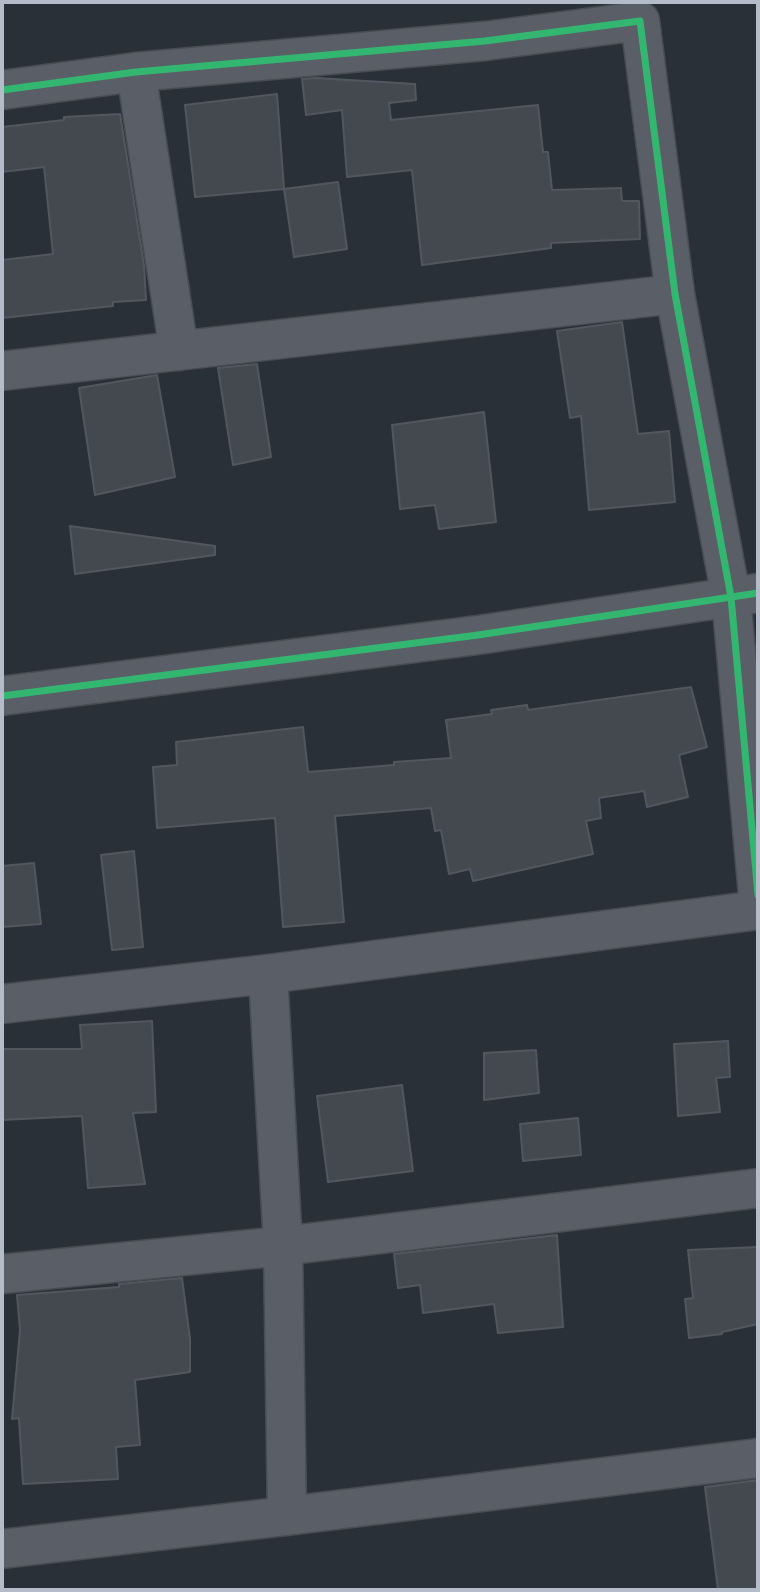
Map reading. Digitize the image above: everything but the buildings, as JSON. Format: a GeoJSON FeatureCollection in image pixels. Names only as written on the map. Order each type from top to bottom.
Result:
{"type":"FeatureCollection","features":[{"type":"Feature","properties":{"kind":"street"},"geometry":{"type":"LineString","coordinates":[[2,90],[136,72],[485,41],[640,11],[675,294],[745,595],[758,895]]}},
{"type":"Feature","properties":{"kind":"street"},"geometry":{"type":"LineString","coordinates":[[136,72],[179,351]]}},
{"type":"Feature","properties":{"kind":"street"},"geometry":{"type":"LineString","coordinates":[[2,371],[675,294]]}},
{"type":"Feature","properties":{"kind":"street"},"geometry":{"type":"LineString","coordinates":[[2,696],[478,635],[745,595]]}},
{"type":"Feature","properties":{"kind":"street"},"geometry":{"type":"LineString","coordinates":[[2,1004],[268,974],[758,910]]}},
{"type":"Feature","properties":{"kind":"street"},"geometry":{"type":"LineString","coordinates":[[268,974],[283,1246],[288,1517]]}},
{"type":"Feature","properties":{"kind":"street"},"geometry":{"type":"LineString","coordinates":[[2,1274],[283,1246],[758,1188]]}},
{"type":"Feature","properties":{"kind":"street"},"geometry":{"type":"LineString","coordinates":[[2,1549],[288,1517],[758,1458]]}},
{"type":"Feature","properties":{"kind":"cycle path"},"geometry":{"type":"LineString","coordinates":[[2,90],[136,72],[485,41],[640,21],[675,294],[731,597],[758,895]]}},
{"type":"Feature","properties":{"kind":"cycle path"},"geometry":{"type":"LineString","coordinates":[[2,696],[478,635],[758,593]]}}]}
